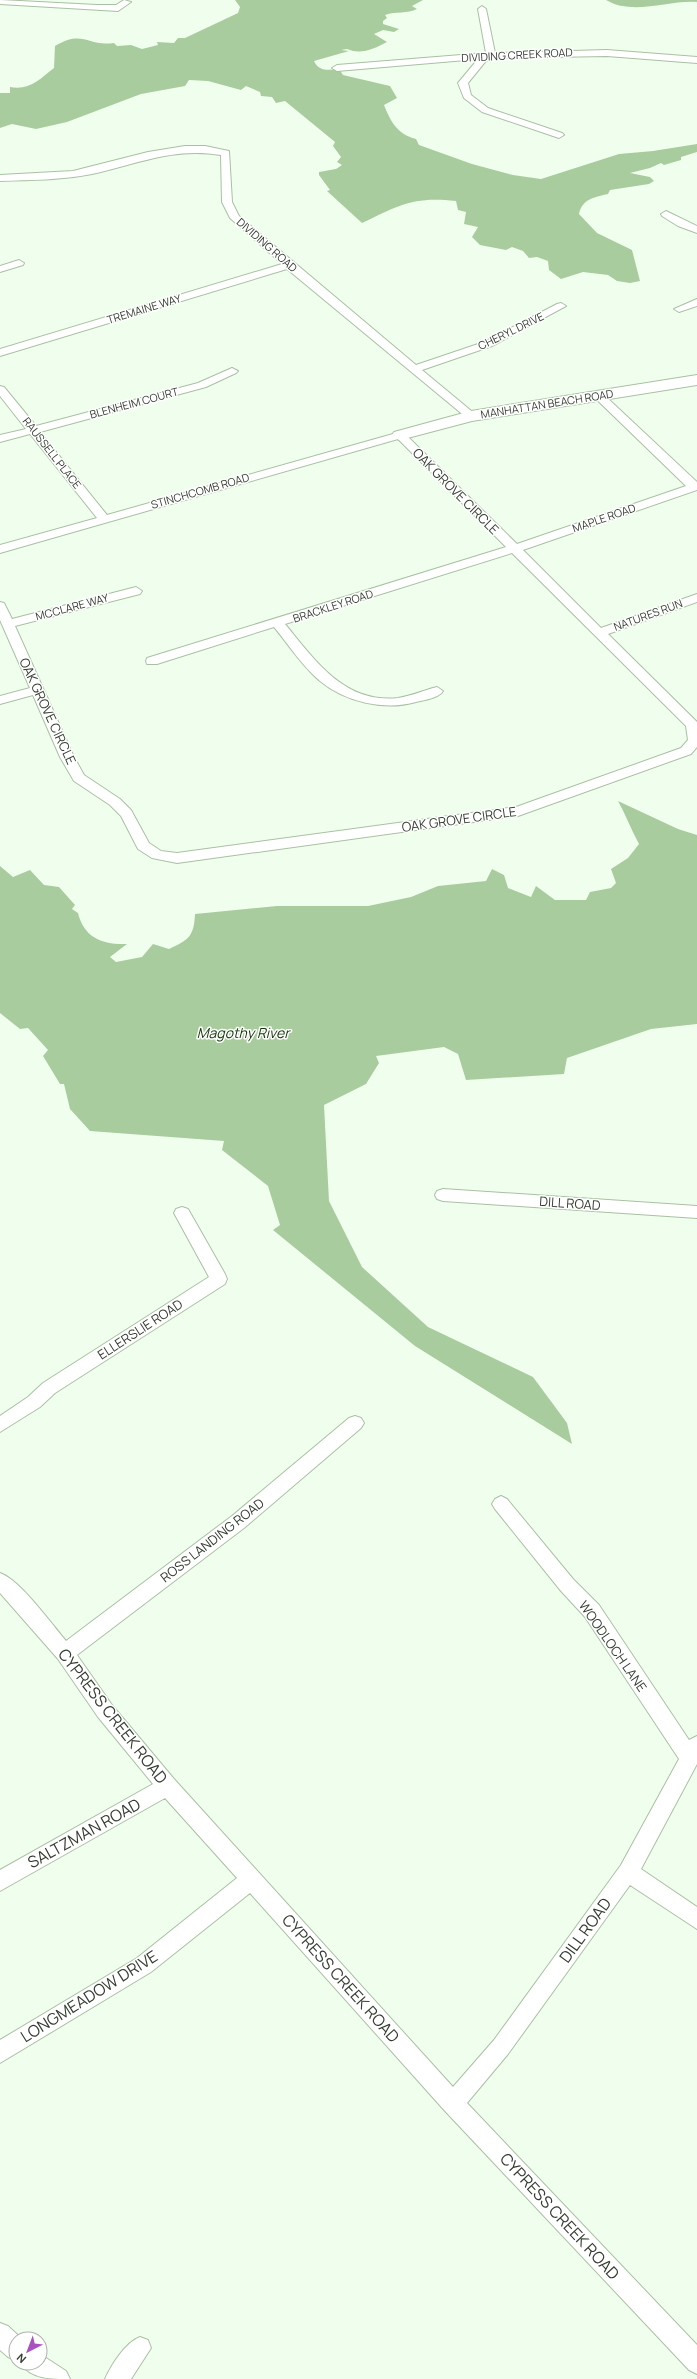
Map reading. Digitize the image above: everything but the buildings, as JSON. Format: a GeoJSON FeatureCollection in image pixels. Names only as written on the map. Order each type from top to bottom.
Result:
{"type":"FeatureCollection","features":[{"type":"Feature","properties":{"kind":"street"},"geometry":{"type":"LineString","coordinates":[[0,1],[69,3],[118,8],[127,2]]}},
{"type":"Feature","properties":{"kind":"street"},"geometry":{"type":"LineString","coordinates":[[482,9],[491,55],[482,60],[464,83],[467,96],[485,110],[559,135]]}},
{"type":"Feature","properties":{"kind":"street","name":"DIVIDING CREEK ROAD"},"geometry":{"type":"LineString","coordinates":[[338,68],[491,55],[624,52],[697,60]]}},
{"type":"Feature","properties":{"kind":"street","name":"DIVIDING ROAD"},"geometry":{"type":"LineString","coordinates":[[0,178],[74,174],[179,148],[211,149],[226,153],[227,202],[235,218],[289,265],[471,416]]}},
{"type":"Feature","properties":{"kind":"street"},"geometry":{"type":"LineString","coordinates":[[666,214],[682,224],[697,230]]}},
{"type":"Feature","properties":{"kind":"street"},"geometry":{"type":"LineString","coordinates":[[0,269],[19,263]]}},
{"type":"Feature","properties":{"kind":"street","name":"TREMAINE WAY"},"geometry":{"type":"LineString","coordinates":[[0,353],[289,265]]}},
{"type":"Feature","properties":{"kind":"street"},"geometry":{"type":"LineString","coordinates":[[678,309],[697,302]]}},
{"type":"Feature","properties":{"kind":"street","name":"CHERYL DRIVE"},"geometry":{"type":"LineString","coordinates":[[415,369],[488,344],[561,306]]}},
{"type":"Feature","properties":{"kind":"street","name":"BLENHEIM COURT"},"geometry":{"type":"LineString","coordinates":[[0,439],[202,385],[232,370]]}},
{"type":"Feature","properties":{"kind":"street","name":"MANHATTAN BEACH ROAD"},"geometry":{"type":"LineString","coordinates":[[400,436],[471,416],[697,380]]}},
{"type":"Feature","properties":{"kind":"street","name":"RAUSSELL PLACE"},"geometry":{"type":"LineString","coordinates":[[0,389],[35,430],[103,518]]}},
{"type":"Feature","properties":{"kind":"street"},"geometry":{"type":"LineString","coordinates":[[599,396],[696,486]]}},
{"type":"Feature","properties":{"kind":"street","name":"STINCHCOMB ROAD"},"geometry":{"type":"LineString","coordinates":[[0,548],[400,436]]}},
{"type":"Feature","properties":{"kind":"street","name":"OAK GROVE CIRCLE"},"geometry":{"type":"LineString","coordinates":[[0,606],[67,757],[80,778],[116,802],[126,813],[138,833],[143,846],[157,855],[177,858],[518,811],[686,751],[696,740],[692,725],[400,436]]}},
{"type":"Feature","properties":{"kind":"street","name":"MAPLE ROAD"},"geometry":{"type":"LineString","coordinates":[[514,549],[696,486]]}},
{"type":"Feature","properties":{"kind":"street","name":"BRACKLEY ROAD"},"geometry":{"type":"LineString","coordinates":[[152,661],[278,624],[514,549]]}},
{"type":"Feature","properties":{"kind":"street","name":"MCCLARE WAY"},"geometry":{"type":"LineString","coordinates":[[8,624],[136,591]]}},
{"type":"Feature","properties":{"kind":"street","name":"NATURES RUN"},"geometry":{"type":"LineString","coordinates":[[598,633],[697,598]]}},
{"type":"Feature","properties":{"kind":"street"},"geometry":{"type":"LineString","coordinates":[[278,624],[324,678],[345,690],[369,699],[397,702],[420,698],[437,691]]}},
{"type":"Feature","properties":{"kind":"street"},"geometry":{"type":"LineString","coordinates":[[0,700],[37,690]]}},
{"type":"Feature","properties":{"kind":"street","name":"DILL ROAD"},"geometry":{"type":"LineString","coordinates":[[443,1195],[697,1212]]}},
{"type":"Feature","properties":{"kind":"street","name":"ELLERSLIE ROAD"},"geometry":{"type":"LineString","coordinates":[[0,1425],[34,1402],[49,1388],[219,1278],[182,1213]]}},
{"type":"Feature","properties":{"kind":"street","name":"ROSS LANDING ROAD"},"geometry":{"type":"LineString","coordinates":[[65,1653],[238,1522],[355,1423]]}},
{"type":"Feature","properties":{"kind":"street","name":"WOODLOCH LANE"},"geometry":{"type":"LineString","coordinates":[[501,1504],[567,1585],[592,1611],[693,1751]]}},
{"type":"Feature","properties":{"kind":"street","name":"CYPRESS CREEK ROAD"},"geometry":{"type":"LineString","coordinates":[[0,1581],[65,1653],[105,1711],[168,1786],[454,2103],[697,2362]]}},
{"type":"Feature","properties":{"kind":"street","name":"DILL ROAD"},"geometry":{"type":"LineString","coordinates":[[454,2103],[501,2047],[628,1872],[693,1751]]}},
{"type":"Feature","properties":{"kind":"street","name":"SALTZMAN ROAD"},"geometry":{"type":"LineString","coordinates":[[0,1881],[168,1786]]}},
{"type":"Feature","properties":{"kind":"street"},"geometry":{"type":"LineString","coordinates":[[628,1872],[697,1919]]}},
{"type":"Feature","properties":{"kind":"street","name":"LONGMEADOW DRIVE"},"geometry":{"type":"LineString","coordinates":[[0,2052],[144,1965],[252,1879]]}},
{"type":"Feature","properties":{"kind":"street"},"geometry":{"type":"LineString","coordinates":[[0,2334],[8,2342]]}},
{"type":"Feature","properties":{"kind":"street"},"geometry":{"type":"LineString","coordinates":[[117,2379],[140,2348]]}},
{"type":"Feature","properties":{"kind":"street"},"geometry":{"type":"LineString","coordinates":[[46,2371],[58,2379]]}},
{"type":"Feature","properties":{"kind":"water"},"geometry":{"type":"Polygon","coordinates":[[[235,0],[423,0],[412,6],[417,9],[413,11],[385,15],[387,18],[383,21],[383,24],[399,29],[394,32],[383,30],[374,34],[387,42],[372,49],[362,51],[352,51],[347,49],[341,50],[349,51],[314,61],[321,69],[339,69],[343,75],[390,86],[397,98],[384,105],[389,117],[399,131],[416,139],[419,145],[472,164],[513,175],[541,179],[619,154],[653,151],[697,144],[697,152],[681,157],[681,160],[664,165],[661,163],[650,168],[630,173],[650,177],[654,181],[649,184],[610,190],[608,194],[586,202],[581,209],[579,214],[597,233],[632,250],[640,281],[630,283],[617,281],[608,275],[583,272],[561,279],[549,270],[548,261],[537,257],[529,258],[523,251],[512,247],[506,250],[480,245],[472,237],[478,227],[464,224],[466,212],[458,210],[456,201],[429,200],[407,203],[386,211],[362,223],[327,191],[330,190],[319,175],[319,172],[336,169],[342,165],[337,162],[341,157],[333,146],[335,142],[285,101],[276,103],[272,97],[261,96],[260,92],[246,86],[241,90],[208,81],[189,80],[185,86],[141,94],[67,122],[36,129],[12,124],[0,128],[0,93],[10,93],[10,87],[17,88],[29,86],[54,68],[55,46],[73,39],[105,44],[114,43],[117,46],[131,45],[142,49],[158,45],[157,42],[174,43],[178,38],[185,38],[238,13],[240,7],[235,0]]]}},
{"type":"Feature","properties":{"kind":"water"},"geometry":{"type":"Polygon","coordinates":[[[606,0],[697,0],[697,2],[628,7],[616,5],[606,0]]]}},
{"type":"Feature","properties":{"kind":"water","name":"Magothy River"},"geometry":{"type":"Polygon","coordinates":[[[618,801],[678,829],[697,835],[697,1024],[651,1029],[567,1058],[564,1074],[466,1080],[458,1054],[444,1047],[376,1056],[379,1063],[366,1084],[324,1105],[329,1201],[362,1267],[428,1327],[533,1377],[567,1423],[572,1444],[415,1346],[273,1230],[280,1225],[268,1186],[222,1150],[224,1141],[90,1131],[70,1109],[64,1084],[60,1084],[43,1056],[48,1050],[28,1028],[20,1029],[0,1013],[0,866],[13,877],[30,870],[44,885],[59,887],[75,905],[72,909],[78,913],[85,929],[90,934],[110,943],[127,944],[110,957],[116,962],[142,957],[153,944],[169,949],[186,940],[192,932],[195,914],[277,906],[368,906],[411,897],[438,886],[486,881],[492,869],[504,875],[508,888],[531,897],[536,886],[555,900],[586,900],[590,892],[611,888],[616,883],[611,869],[628,858],[639,844],[618,801]]]}}]}
